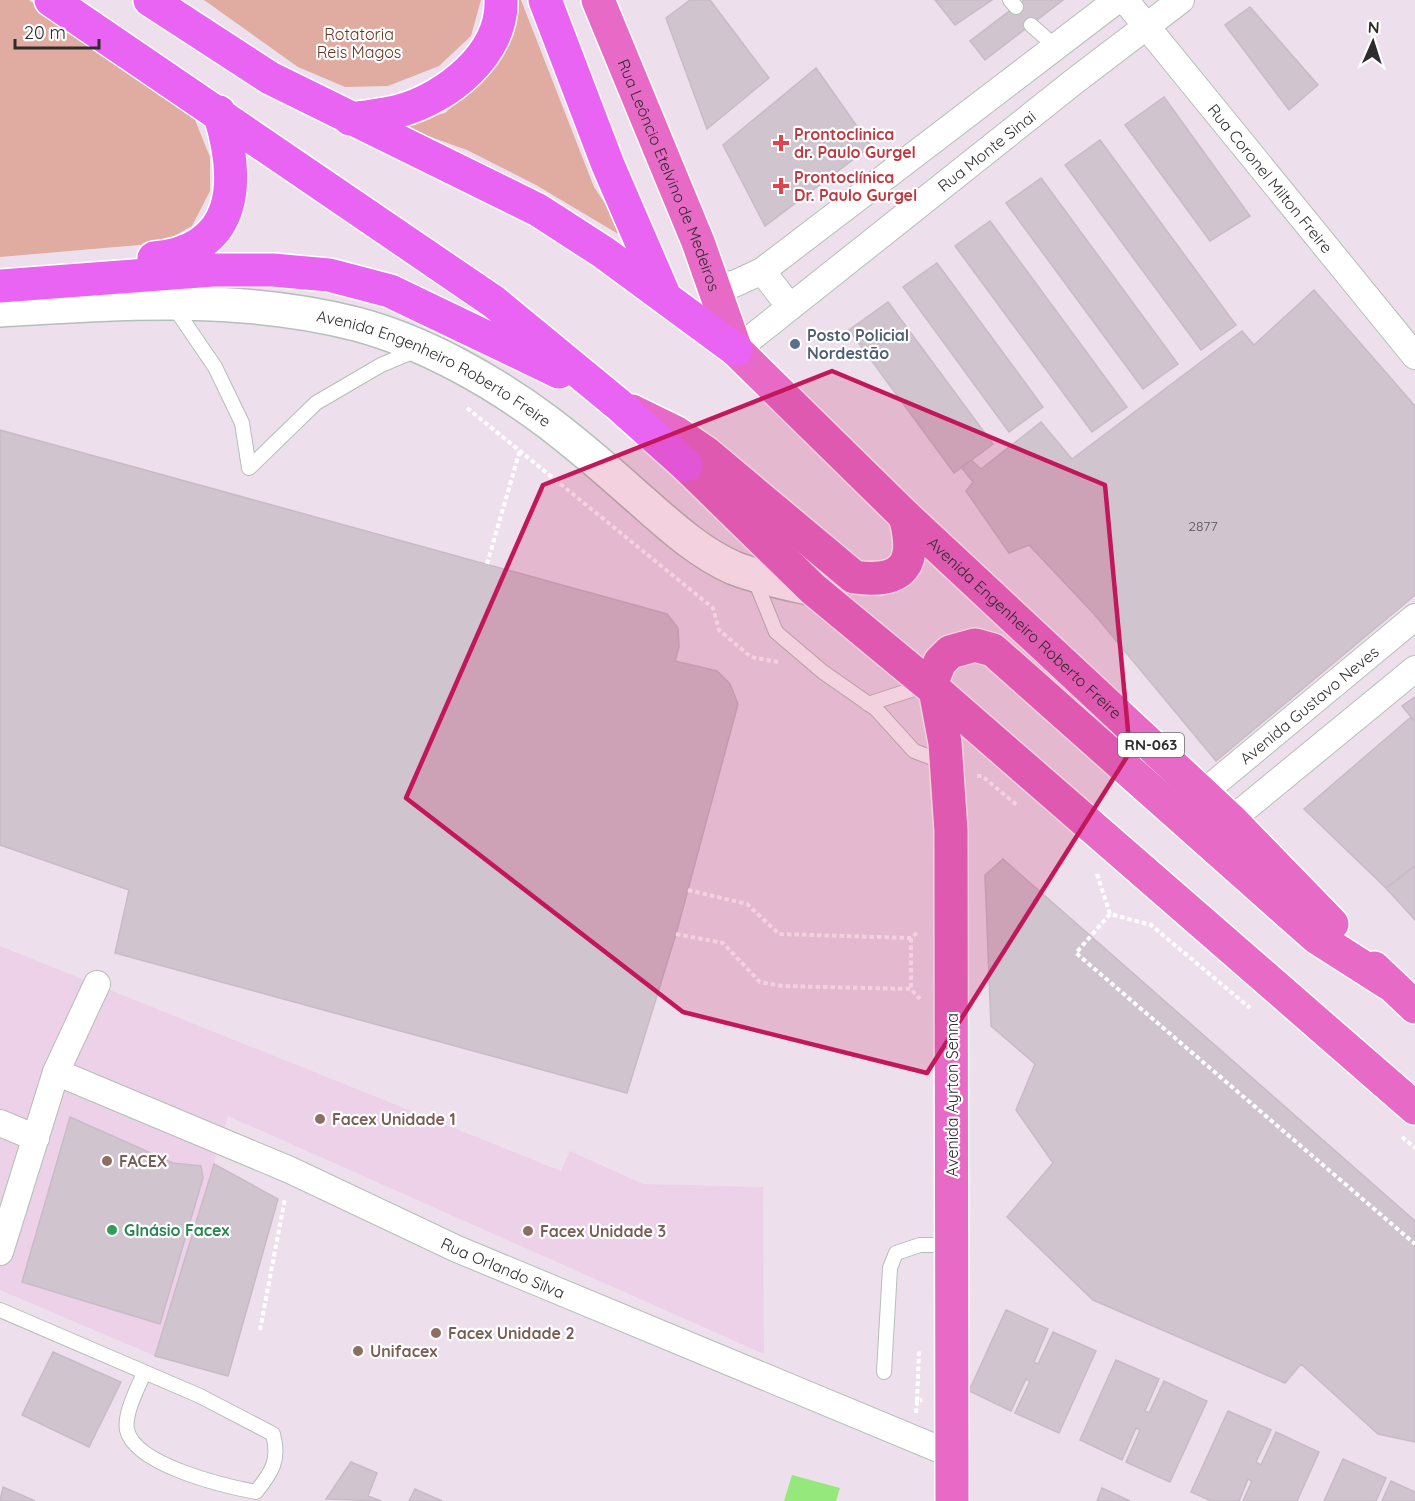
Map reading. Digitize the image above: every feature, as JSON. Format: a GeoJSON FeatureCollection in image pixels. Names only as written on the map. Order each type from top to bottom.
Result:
{"type":"FeatureCollection","features":[{"type":"Feature","properties":{"kind":"highway"},"geometry":{"type":"LineString","coordinates":[[51,0],[219,112],[494,302],[614,401],[686,465]]}},
{"type":"Feature","properties":{"kind":"highway"},"geometry":{"type":"LineString","coordinates":[[150,0],[270,78],[538,210],[603,252],[736,350]]}},
{"type":"Feature","properties":{"kind":"highway"},"geometry":{"type":"LineString","coordinates":[[350,119],[400,111],[437,94],[468,72],[491,42],[501,11],[501,0]]}},
{"type":"Feature","properties":{"kind":"highway"},"geometry":{"type":"LineString","coordinates":[[545,0],[608,165],[666,299]]}},
{"type":"Feature","properties":{"kind":"highway"},"geometry":{"type":"LineString","coordinates":[[0,272],[179,256],[200,246],[217,227],[228,202],[231,173],[229,145],[219,112]]}},
{"type":"Feature","properties":{"kind":"highway"},"geometry":{"type":"LineString","coordinates":[[0,286],[213,270],[273,270],[329,275],[390,291],[614,401]]}},
{"type":"Feature","properties":{"kind":"main road","name":"Rua Leôncio Etelvino de Medeiros"},"geometry":{"type":"LineString","coordinates":[[604,2],[715,286],[736,350]]}},
{"type":"Feature","properties":{"kind":"main road","name":"Avenida Engenheiro Roberto Freire"},"geometry":{"type":"LineString","coordinates":[[0,310],[171,302],[278,309],[357,324],[422,348],[485,381],[548,423],[694,544],[734,567],[752,574],[813,589]]}},
{"type":"Feature","properties":{"kind":"main road","name":"Avenida Engenheiro Roberto Freire"},"geometry":{"type":"LineString","coordinates":[[736,350],[905,516],[1231,820],[1388,983],[1415,1007]]}},
{"type":"Feature","properties":{"kind":"main road"},"geometry":{"type":"LineString","coordinates":[[614,401],[675,432],[706,453],[854,578],[875,580],[887,577],[898,572],[908,562],[911,540],[905,516]]}},
{"type":"Feature","properties":{"kind":"main road","name":"Avenida Engenheiro Roberto Freire"},"geometry":{"type":"LineString","coordinates":[[686,465],[813,589],[931,688],[1406,1120]]}},
{"type":"Feature","properties":{"kind":"main road","name":"Avenida Ayrton Senna"},"geometry":{"type":"LineString","coordinates":[[952,1501],[951,843],[961,770],[931,688],[940,662],[950,652],[975,645],[993,650],[1316,937],[1388,983]]}},
{"type":"Feature","properties":{"kind":"street"},"geometry":{"type":"LineString","coordinates":[[715,286],[734,284],[762,271],[1117,0]]}},
{"type":"Feature","properties":{"kind":"street","name":"Rua Coronel Milton Freire"},"geometry":{"type":"LineString","coordinates":[[1125,0],[1415,356]]}},
{"type":"Feature","properties":{"kind":"street","name":"Rua Monte Sinai"},"geometry":{"type":"LineString","coordinates":[[736,350],[1068,86],[1181,0]]}},
{"type":"Feature","properties":{"kind":"street"},"geometry":{"type":"LineString","coordinates":[[1052,50],[1042,65],[1045,75],[1068,86]]}},
{"type":"Feature","properties":{"kind":"street"},"geometry":{"type":"LineString","coordinates":[[762,271],[790,308]]}},
{"type":"Feature","properties":{"kind":"street","name":"Avenida Gustavo Neves"},"geometry":{"type":"LineString","coordinates":[[1203,794],[1415,616]]}},
{"type":"Feature","properties":{"kind":"street"},"geometry":{"type":"LineString","coordinates":[[1231,820],[1407,676],[1370,653]]}},
{"type":"Feature","properties":{"kind":"street"},"geometry":{"type":"LineString","coordinates":[[0,1252],[56,1072],[97,984]]}},
{"type":"Feature","properties":{"kind":"street","name":"Rua Orlando Silva"},"geometry":{"type":"LineString","coordinates":[[56,1072],[290,1170],[456,1250],[953,1455]]}},
{"type":"Feature","properties":{"kind":"street"},"geometry":{"type":"LineString","coordinates":[[0,1123],[36,1138]]}},
{"type":"Feature","properties":{"kind":"lane"},"geometry":{"type":"LineString","coordinates":[[1031,25],[1052,50]]}},
{"type":"Feature","properties":{"kind":"lane"},"geometry":{"type":"LineString","coordinates":[[171,302],[215,367],[242,423],[249,468],[316,403],[381,365],[422,348]]}},
{"type":"Feature","properties":{"kind":"lane"},"geometry":{"type":"LineString","coordinates":[[752,574],[776,632],[823,672],[876,709],[915,751],[961,770]]}},
{"type":"Feature","properties":{"kind":"lane"},"geometry":{"type":"LineString","coordinates":[[868,704],[931,688]]}},
{"type":"Feature","properties":{"kind":"lane"},"geometry":{"type":"LineString","coordinates":[[884,1372],[890,1268],[896,1253],[920,1245],[952,1245]]}},
{"type":"Feature","properties":{"kind":"lane"},"geometry":{"type":"LineString","coordinates":[[0,1310],[144,1373],[217,1405],[273,1434],[277,1451],[270,1474],[256,1492],[160,1463],[135,1447],[127,1429],[130,1412],[144,1373]]}},
{"type":"Feature","properties":{"kind":"path"},"geometry":{"type":"LineString","coordinates":[[458,402],[713,608],[719,630],[751,657],[782,663]]}},
{"type":"Feature","properties":{"kind":"path"},"geometry":{"type":"LineString","coordinates":[[487,564],[520,450]]}},
{"type":"Feature","properties":{"kind":"path"},"geometry":{"type":"LineString","coordinates":[[961,770],[982,776],[1027,814]]}},
{"type":"Feature","properties":{"kind":"path"},"geometry":{"type":"LineString","coordinates":[[1090,868],[1099,876],[1110,915]]}},
{"type":"Feature","properties":{"kind":"path"},"geometry":{"type":"LineString","coordinates":[[688,890],[747,904],[779,934],[911,938],[920,932],[920,920]]}},
{"type":"Feature","properties":{"kind":"path"},"geometry":{"type":"LineString","coordinates":[[1110,915],[1151,925],[1251,1009]]}},
{"type":"Feature","properties":{"kind":"path"},"geometry":{"type":"LineString","coordinates":[[1110,915],[1076,953],[1415,1244]]}},
{"type":"Feature","properties":{"kind":"path"},"geometry":{"type":"LineString","coordinates":[[676,934],[723,943],[760,982],[782,986],[911,989],[920,998],[920,1010]]}},
{"type":"Feature","properties":{"kind":"path"},"geometry":{"type":"LineString","coordinates":[[911,938],[911,989]]}},
{"type":"Feature","properties":{"kind":"path"},"geometry":{"type":"LineString","coordinates":[[1406,1120],[1415,1148]]}},
{"type":"Feature","properties":{"kind":"path"},"geometry":{"type":"LineString","coordinates":[[260,1330],[290,1170]]}},
{"type":"Feature","properties":{"kind":"path"},"geometry":{"type":"LineString","coordinates":[[917,1401],[919,1343]]}},
{"type":"Feature","properties":{"kind":"highlighted area"},"geometry":{"type":"Polygon","coordinates":[[[832,371],[1105,485],[1130,752],[927,1073],[683,1012],[406,798],[543,485],[832,371]]]}},
{"type":"Feature","properties":{"kind":"shaded area","name":"FACEX"},"geometry":{"type":"Polygon","coordinates":[[[0,946],[561,1171],[570,1151],[643,1184],[763,1187],[764,1354],[228,1116],[155,1356],[0,1290],[0,946]]]}},
{"type":"Feature","properties":{"kind":"shaded area"},"geometry":{"type":"Polygon","coordinates":[[[792,1475],[840,1488],[836,1501],[784,1501],[792,1475]]]}},
{"type":"Feature","properties":{"kind":"green space"},"geometry":{"type":"Polygon","coordinates":[[[0,0],[29,0],[147,82],[195,120],[210,157],[210,191],[192,226],[162,243],[0,257],[0,0]]]}},
{"type":"Feature","properties":{"kind":"green space","name":"Rotatoria Reis Magos"},"geometry":{"type":"Polygon","coordinates":[[[204,0],[481,0],[471,36],[439,66],[388,86],[345,87],[298,67],[204,0]]]}},
{"type":"Feature","properties":{"kind":"green space"},"geometry":{"type":"Polygon","coordinates":[[[515,0],[521,0],[594,187],[630,241],[536,185],[467,150],[397,125],[445,113],[487,76],[515,25],[515,0]]]}},
{"type":"Feature","properties":{"kind":"building"},"geometry":{"type":"Polygon","coordinates":[[[690,0],[710,0],[769,78],[707,129],[666,18],[690,0]]]}},
{"type":"Feature","properties":{"kind":"building"},"geometry":{"type":"Polygon","coordinates":[[[935,0],[992,0],[955,25],[935,0]]]}},
{"type":"Feature","properties":{"kind":"building"},"geometry":{"type":"Polygon","coordinates":[[[1024,0],[1063,0],[985,60],[970,41],[1024,0]]]}},
{"type":"Feature","properties":{"kind":"building"},"geometry":{"type":"Polygon","coordinates":[[[1250,7],[1318,85],[1289,110],[1225,25],[1250,7]]]}},
{"type":"Feature","properties":{"kind":"building","name":"Prontoclínica Dr. Paulo Gurgel"},"geometry":{"type":"Polygon","coordinates":[[[816,68],[871,146],[765,226],[723,145],[816,68]]]}},
{"type":"Feature","properties":{"kind":"building"},"geometry":{"type":"Polygon","coordinates":[[[1164,97],[1250,216],[1210,241],[1125,125],[1164,97]]]}},
{"type":"Feature","properties":{"kind":"building"},"geometry":{"type":"Polygon","coordinates":[[[1100,140],[1236,325],[1201,350],[1065,165],[1100,140]]]}},
{"type":"Feature","properties":{"kind":"building"},"geometry":{"type":"Polygon","coordinates":[[[1041,178],[1178,364],[1143,389],[1006,203],[1041,178]]]}},
{"type":"Feature","properties":{"kind":"building"},"geometry":{"type":"Polygon","coordinates":[[[990,221],[1127,407],[1092,432],[955,246],[990,221]]]}},
{"type":"Feature","properties":{"kind":"building"},"geometry":{"type":"Polygon","coordinates":[[[937,263],[1043,407],[1009,432],[903,287],[937,263]]]}},
{"type":"Feature","properties":{"kind":"building"},"geometry":{"type":"Polygon","coordinates":[[[1314,290],[1415,406],[1415,595],[1216,761],[1094,614],[1029,545],[1009,553],[966,491],[973,482],[961,467],[971,460],[981,469],[1041,422],[1072,459],[1242,331],[1254,345],[1314,290]]]}},
{"type":"Feature","properties":{"kind":"building"},"geometry":{"type":"Polygon","coordinates":[[[888,302],[993,444],[954,473],[849,330],[888,302]]]}},
{"type":"Feature","properties":{"kind":"building"},"geometry":{"type":"Polygon","coordinates":[[[0,430],[667,614],[678,628],[679,647],[675,661],[717,671],[730,684],[738,704],[676,934],[627,1093],[115,953],[129,890],[0,845],[0,430]]]}},
{"type":"Feature","properties":{"kind":"building"},"geometry":{"type":"Polygon","coordinates":[[[1415,697],[1415,722],[1402,706],[1415,697]]]}},
{"type":"Feature","properties":{"kind":"building"},"geometry":{"type":"Polygon","coordinates":[[[1411,717],[1415,722],[1415,866],[1386,888],[1304,809],[1411,717]]]}},
{"type":"Feature","properties":{"kind":"building"},"geometry":{"type":"Polygon","coordinates":[[[1003,859],[1415,1221],[1415,1442],[1378,1434],[1301,1364],[1285,1383],[1093,1300],[1007,1217],[1053,1163],[1016,1110],[1035,1064],[991,1026],[985,875],[1003,859]]]}},
{"type":"Feature","properties":{"kind":"building"},"geometry":{"type":"Polygon","coordinates":[[[1415,866],[1415,920],[1386,888],[1415,866]]]}},
{"type":"Feature","properties":{"kind":"building","name":"GInásio Facex"},"geometry":{"type":"Polygon","coordinates":[[[70,1117],[173,1163],[201,1166],[203,1178],[160,1324],[22,1282],[70,1117]]]}},
{"type":"Feature","properties":{"kind":"building"},"geometry":{"type":"Polygon","coordinates":[[[214,1164],[278,1199],[228,1376],[155,1356],[214,1164]]]}},
{"type":"Feature","properties":{"kind":"building"},"geometry":{"type":"Polygon","coordinates":[[[1006,1310],[1048,1329],[1034,1362],[1038,1364],[1053,1332],[1096,1351],[1059,1433],[1015,1413],[1030,1381],[1026,1379],[1011,1411],[969,1391],[1006,1310]]]}},
{"type":"Feature","properties":{"kind":"building"},"geometry":{"type":"Polygon","coordinates":[[[53,1352],[121,1382],[89,1447],[22,1415],[53,1352]]]}},
{"type":"Feature","properties":{"kind":"building"},"geometry":{"type":"Polygon","coordinates":[[[1116,1360],[1159,1379],[1145,1411],[1149,1413],[1164,1381],[1207,1401],[1170,1482],[1126,1462],[1140,1430],[1136,1428],[1122,1460],[1080,1440],[1116,1360]]]}},
{"type":"Feature","properties":{"kind":"building"},"geometry":{"type":"Polygon","coordinates":[[[1228,1411],[1271,1430],[1256,1462],[1261,1465],[1276,1432],[1319,1452],[1297,1501],[1243,1501],[1252,1481],[1248,1479],[1239,1501],[1211,1501],[1191,1492],[1228,1411]]]}},
{"type":"Feature","properties":{"kind":"building"},"geometry":{"type":"Polygon","coordinates":[[[1343,1459],[1386,1478],[1376,1501],[1324,1501],[1343,1459]]]}},
{"type":"Feature","properties":{"kind":"building"},"geometry":{"type":"Polygon","coordinates":[[[351,1462],[377,1473],[368,1496],[381,1501],[326,1499],[351,1462]]]}},
{"type":"Feature","properties":{"kind":"building"},"geometry":{"type":"Polygon","coordinates":[[[1391,1481],[1415,1492],[1415,1501],[1382,1501],[1391,1481]]]}},
{"type":"Feature","properties":{"kind":"building"},"geometry":{"type":"Polygon","coordinates":[[[3,1487],[35,1501],[0,1501],[3,1487]]]}},
{"type":"Feature","properties":{"kind":"building"},"geometry":{"type":"Polygon","coordinates":[[[1102,1488],[1130,1501],[1097,1501],[1102,1488]]]}},
{"type":"Feature","properties":{"kind":"building"},"geometry":{"type":"Polygon","coordinates":[[[415,1489],[442,1501],[409,1501],[415,1489]]]}},
{"type":"Feature","properties":{"kind":"place","name":"Prontoclinica dr. Paulo Gurgel"},"geometry":{"type":"Point","coordinates":[781,143]}},
{"type":"Feature","properties":{"kind":"place","name":"Prontoclínica Dr. Paulo Gurgel"},"geometry":{"type":"Point","coordinates":[781,186]}},
{"type":"Feature","properties":{"kind":"place","name":"Posto Policial Nordestão"},"geometry":{"type":"Point","coordinates":[795,344]}},
{"type":"Feature","properties":{"kind":"place","name":"Facex Unidade 1"},"geometry":{"type":"Point","coordinates":[320,1119]}},
{"type":"Feature","properties":{"kind":"place","name":"FACEX"},"geometry":{"type":"Point","coordinates":[107,1161]}},
{"type":"Feature","properties":{"kind":"place","name":"GInásio Facex"},"geometry":{"type":"Point","coordinates":[112,1230]}},
{"type":"Feature","properties":{"kind":"place","name":"Facex Unidade 3"},"geometry":{"type":"Point","coordinates":[528,1231]}},
{"type":"Feature","properties":{"kind":"place","name":"Facex Unidade 2"},"geometry":{"type":"Point","coordinates":[436,1333]}},
{"type":"Feature","properties":{"kind":"place","name":"Unifacex"},"geometry":{"type":"Point","coordinates":[358,1351]}}]}
